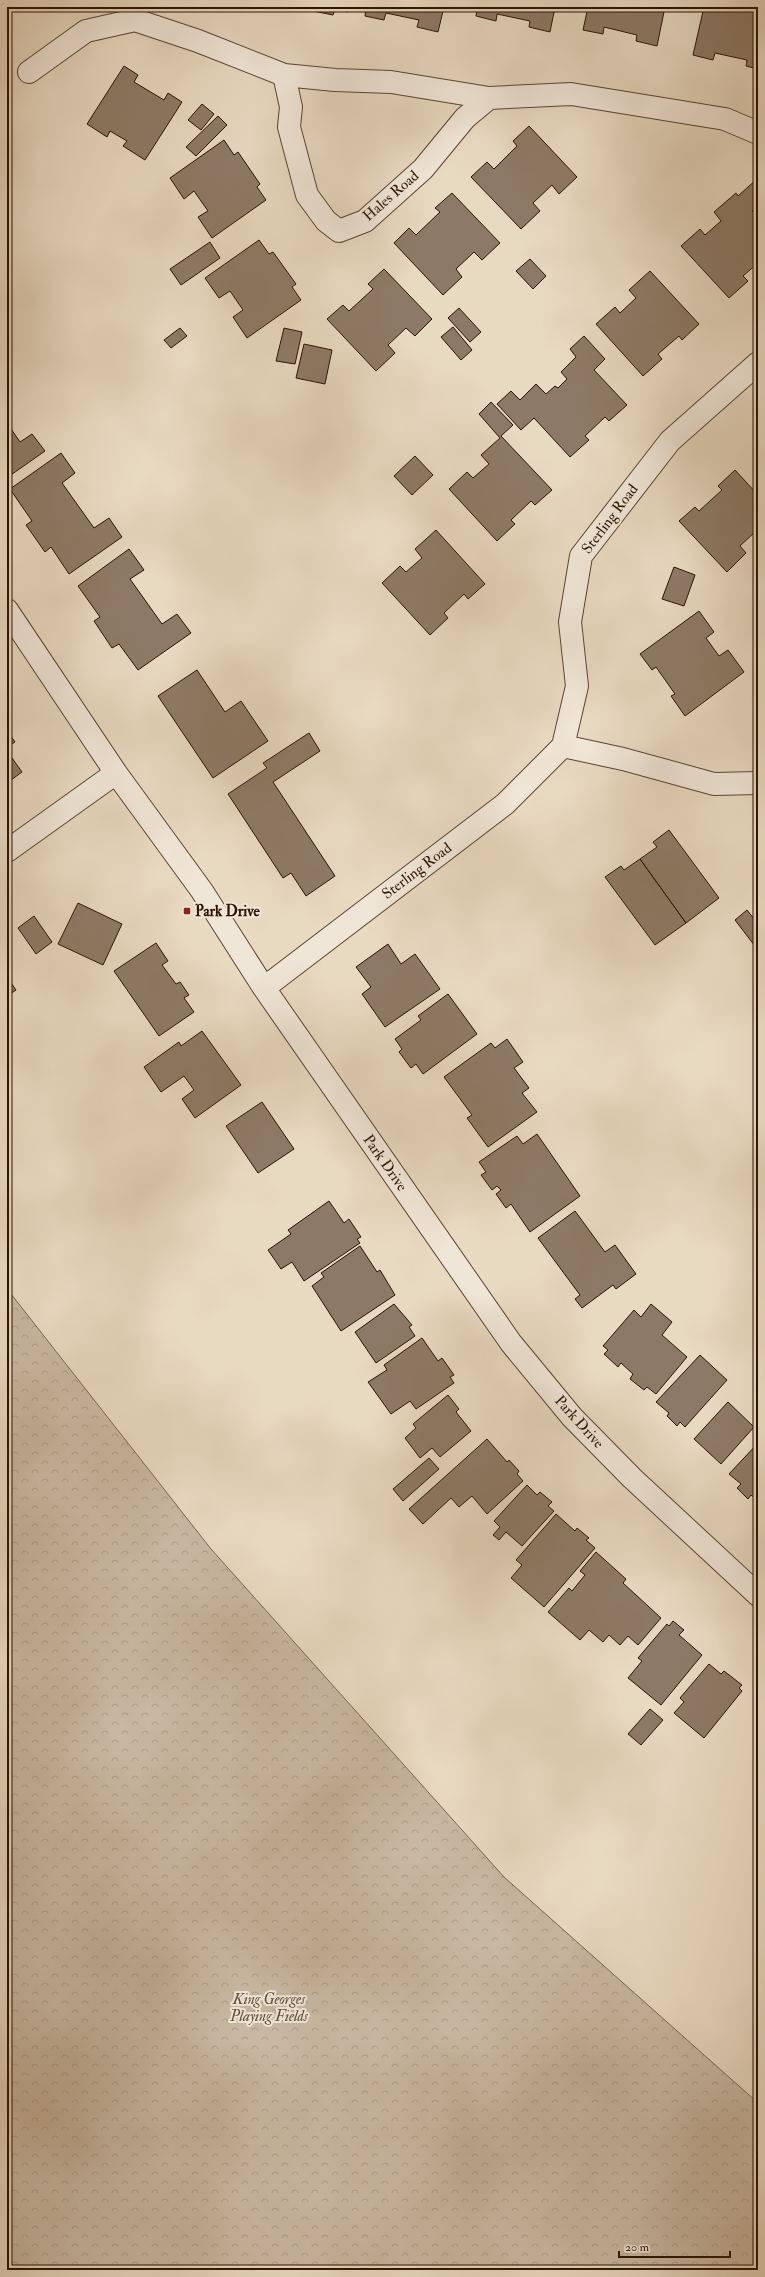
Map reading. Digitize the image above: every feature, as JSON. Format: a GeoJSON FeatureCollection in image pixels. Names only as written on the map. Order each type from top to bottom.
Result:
{"type":"FeatureCollection","features":[{"type":"Feature","properties":{"kind":"street"},"geometry":{"type":"LineString","coordinates":[[29,72],[86,31],[135,20],[198,40],[284,75],[335,80],[391,82],[489,98],[571,94],[725,119],[758,133]]}},
{"type":"Feature","properties":{"kind":"street","name":"Hales Road"},"geometry":{"type":"LineString","coordinates":[[284,75],[291,107],[290,127],[307,195],[326,221],[339,231],[365,221],[423,169],[465,118],[489,98]]}},
{"type":"Feature","properties":{"kind":"street","name":"Sterling Road"},"geometry":{"type":"LineString","coordinates":[[264,988],[504,804],[563,746],[576,686],[570,622],[581,556],[670,441],[758,363]]}},
{"type":"Feature","properties":{"kind":"street","name":"Park Drive"},"geometry":{"type":"LineString","coordinates":[[7,610],[116,773],[202,891],[264,988],[516,1349],[572,1417],[632,1478],[758,1595]]}},
{"type":"Feature","properties":{"kind":"street"},"geometry":{"type":"LineString","coordinates":[[563,746],[623,759],[714,784],[758,783]]}},
{"type":"Feature","properties":{"kind":"street"},"geometry":{"type":"LineString","coordinates":[[7,851],[116,773]]}},
{"type":"Feature","properties":{"kind":"green space","name":"King Georges Playing Fields"},"geometry":{"type":"Polygon","coordinates":[[[11,1294],[211,1549],[504,1877],[758,2103],[758,2270],[7,2270],[7,1298],[11,1294]]]}},
{"type":"Feature","properties":{"kind":"building"},"geometry":{"type":"Polygon","coordinates":[[[313,7],[350,7],[348,12],[335,9],[333,15],[313,11],[313,7]]]}},
{"type":"Feature","properties":{"kind":"building"},"geometry":{"type":"Polygon","coordinates":[[[366,7],[444,7],[438,32],[417,27],[419,20],[386,13],[384,20],[365,16],[366,7]]]}},
{"type":"Feature","properties":{"kind":"building"},"geometry":{"type":"Polygon","coordinates":[[[478,7],[555,7],[550,32],[529,27],[530,21],[497,14],[496,21],[476,16],[478,7]]]}},
{"type":"Feature","properties":{"kind":"building"},"geometry":{"type":"Polygon","coordinates":[[[588,7],[665,7],[657,46],[636,41],[637,35],[604,27],[603,34],[583,30],[588,7]]]}},
{"type":"Feature","properties":{"kind":"building"},"geometry":{"type":"Polygon","coordinates":[[[704,7],[758,7],[758,69],[746,66],[747,60],[715,53],[713,60],[693,55],[704,7]]]}},
{"type":"Feature","properties":{"kind":"building"},"geometry":{"type":"Polygon","coordinates":[[[124,66],[138,75],[134,82],[164,100],[168,93],[182,102],[145,160],[123,146],[127,141],[110,131],[107,137],[87,124],[124,66]]]}},
{"type":"Feature","properties":{"kind":"building"},"geometry":{"type":"Polygon","coordinates":[[[202,104],[214,114],[201,130],[188,120],[202,104]]]}},
{"type":"Feature","properties":{"kind":"building"},"geometry":{"type":"Polygon","coordinates":[[[218,116],[227,125],[196,156],[186,147],[218,116]]]}},
{"type":"Feature","properties":{"kind":"building"},"geometry":{"type":"Polygon","coordinates":[[[529,126],[577,177],[559,194],[552,185],[533,203],[540,211],[521,229],[471,177],[487,162],[494,169],[517,146],[513,141],[529,126]]]}},
{"type":"Feature","properties":{"kind":"building"},"geometry":{"type":"Polygon","coordinates":[[[224,140],[234,155],[238,152],[260,184],[257,187],[266,200],[212,238],[198,217],[208,211],[194,191],[184,199],[170,178],[224,140]]]}},
{"type":"Feature","properties":{"kind":"building"},"geometry":{"type":"Polygon","coordinates":[[[758,178],[758,208],[752,211],[758,217],[758,263],[743,276],[748,281],[729,298],[681,246],[700,229],[705,235],[721,221],[714,212],[736,193],[738,196],[758,178]]]}},
{"type":"Feature","properties":{"kind":"building"},"geometry":{"type":"Polygon","coordinates":[[[452,193],[500,243],[482,260],[474,252],[456,269],[462,277],[443,295],[394,243],[409,228],[416,235],[440,212],[435,208],[452,193]]]}},
{"type":"Feature","properties":{"kind":"building"},"geometry":{"type":"Polygon","coordinates":[[[259,240],[269,254],[273,252],[296,284],[292,287],[301,300],[247,338],[233,317],[243,310],[230,291],[219,298],[205,278],[259,240]]]}},
{"type":"Feature","properties":{"kind":"building"},"geometry":{"type":"Polygon","coordinates":[[[210,242],[220,258],[181,285],[170,269],[210,242]]]}},
{"type":"Feature","properties":{"kind":"building"},"geometry":{"type":"Polygon","coordinates":[[[530,259],[546,276],[533,289],[516,271],[530,259]]]}},
{"type":"Feature","properties":{"kind":"building"},"geometry":{"type":"Polygon","coordinates":[[[384,269],[432,319],[415,336],[406,328],[388,345],[395,353],[376,371],[327,319],[343,305],[349,311],[373,289],[368,284],[384,269]]]}},
{"type":"Feature","properties":{"kind":"building"},"geometry":{"type":"Polygon","coordinates":[[[650,271],[699,324],[682,340],[679,336],[658,354],[662,359],[643,376],[596,324],[615,307],[620,313],[636,298],[629,290],[650,271]]]}},
{"type":"Feature","properties":{"kind":"building"},"geometry":{"type":"Polygon","coordinates":[[[459,308],[481,332],[470,342],[448,318],[459,308]]]}},
{"type":"Feature","properties":{"kind":"building"},"geometry":{"type":"Polygon","coordinates":[[[453,327],[472,350],[461,360],[441,337],[453,327]]]}},
{"type":"Feature","properties":{"kind":"building"},"geometry":{"type":"Polygon","coordinates":[[[180,328],[187,336],[171,348],[164,340],[180,328]]]}},
{"type":"Feature","properties":{"kind":"building"},"geometry":{"type":"Polygon","coordinates":[[[284,328],[302,332],[295,364],[276,361],[284,328]]]}},
{"type":"Feature","properties":{"kind":"building"},"geometry":{"type":"Polygon","coordinates":[[[584,336],[605,359],[594,370],[627,405],[609,421],[605,417],[585,436],[589,440],[570,457],[534,418],[521,430],[497,404],[511,391],[520,400],[536,384],[546,394],[555,386],[558,388],[567,379],[561,372],[576,357],[570,349],[584,336]]]}},
{"type":"Feature","properties":{"kind":"building"},"geometry":{"type":"Polygon","coordinates":[[[304,344],[332,350],[325,384],[296,378],[304,344]]]}},
{"type":"Feature","properties":{"kind":"building"},"geometry":{"type":"Polygon","coordinates":[[[491,402],[513,425],[501,436],[552,490],[535,505],[531,501],[511,520],[515,524],[497,541],[449,489],[467,472],[473,478],[489,464],[481,455],[500,438],[479,414],[491,402]]]}},
{"type":"Feature","properties":{"kind":"building"},"geometry":{"type":"Polygon","coordinates":[[[7,423],[20,442],[32,434],[45,451],[8,477],[7,423]]]}},
{"type":"Feature","properties":{"kind":"building"},"geometry":{"type":"Polygon","coordinates":[[[61,453],[75,473],[62,483],[94,528],[109,518],[122,537],[69,574],[51,547],[45,552],[26,525],[32,521],[10,489],[61,453]]]}},
{"type":"Feature","properties":{"kind":"building"},"geometry":{"type":"Polygon","coordinates":[[[415,456],[433,475],[412,495],[394,476],[415,456]]]}},
{"type":"Feature","properties":{"kind":"building"},"geometry":{"type":"Polygon","coordinates":[[[735,470],[758,495],[758,534],[756,531],[740,546],[746,553],[727,572],[679,521],[695,507],[699,511],[722,490],[718,486],[735,470]]]}},
{"type":"Feature","properties":{"kind":"building"},"geometry":{"type":"Polygon","coordinates":[[[436,530],[485,584],[468,599],[464,594],[444,613],[448,618],[430,635],[382,583],[400,566],[406,572],[422,558],[415,549],[436,530]]]}},
{"type":"Feature","properties":{"kind":"building"},"geometry":{"type":"Polygon","coordinates":[[[129,549],[144,570],[130,579],[162,624],[177,614],[191,633],[138,670],[119,644],[112,648],[94,621],[100,617],[78,586],[129,549]]]}},
{"type":"Feature","properties":{"kind":"building"},"geometry":{"type":"Polygon","coordinates":[[[674,567],[695,575],[684,606],[662,599],[674,567]]]}},
{"type":"Feature","properties":{"kind":"building"},"geometry":{"type":"Polygon","coordinates":[[[699,611],[714,632],[706,638],[719,656],[728,650],[744,672],[685,716],[671,696],[675,694],[656,667],[652,670],[640,654],[699,611]]]}},
{"type":"Feature","properties":{"kind":"building"},"geometry":{"type":"Polygon","coordinates":[[[197,670],[225,712],[241,701],[268,741],[213,778],[158,696],[197,670]]]}},
{"type":"Feature","properties":{"kind":"building"},"geometry":{"type":"Polygon","coordinates":[[[7,731],[15,742],[7,747],[7,731]]]}},
{"type":"Feature","properties":{"kind":"building"},"geometry":{"type":"Polygon","coordinates":[[[309,733],[320,751],[273,782],[335,876],[306,896],[291,873],[283,878],[228,794],[267,768],[263,763],[309,733]]]}},
{"type":"Feature","properties":{"kind":"building"},"geometry":{"type":"Polygon","coordinates":[[[7,751],[22,772],[7,783],[7,751]]]}},
{"type":"Feature","properties":{"kind":"building"},"geometry":{"type":"Polygon","coordinates":[[[669,830],[719,898],[686,923],[640,859],[657,847],[653,842],[669,830]]]}},
{"type":"Feature","properties":{"kind":"building"},"geometry":{"type":"Polygon","coordinates":[[[640,859],[686,923],[655,945],[605,877],[621,866],[624,870],[640,859]]]}},
{"type":"Feature","properties":{"kind":"building"},"geometry":{"type":"Polygon","coordinates":[[[78,903],[122,924],[103,965],[58,944],[78,903]]]}},
{"type":"Feature","properties":{"kind":"building"},"geometry":{"type":"Polygon","coordinates":[[[747,910],[758,924],[758,950],[735,920],[747,910]]]}},
{"type":"Feature","properties":{"kind":"building"},"geometry":{"type":"Polygon","coordinates":[[[34,916],[52,942],[36,954],[18,928],[34,916]]]}},
{"type":"Feature","properties":{"kind":"building"},"geometry":{"type":"Polygon","coordinates":[[[156,943],[168,961],[162,965],[176,984],[180,982],[189,995],[184,998],[194,1012],[159,1036],[114,971],[156,943]]]}},
{"type":"Feature","properties":{"kind":"building"},"geometry":{"type":"Polygon","coordinates":[[[388,944],[401,964],[415,954],[440,989],[385,1027],[362,994],[371,987],[356,967],[388,944]]]}},
{"type":"Feature","properties":{"kind":"building"},"geometry":{"type":"Polygon","coordinates":[[[7,977],[16,990],[7,996],[7,977]]]}},
{"type":"Feature","properties":{"kind":"building"},"geometry":{"type":"Polygon","coordinates":[[[448,994],[477,1034],[423,1074],[416,1064],[411,1068],[399,1052],[402,1049],[395,1039],[421,1020],[418,1016],[448,994]]]}},
{"type":"Feature","properties":{"kind":"building"},"geometry":{"type":"Polygon","coordinates":[[[202,1031],[241,1085],[195,1118],[182,1099],[194,1090],[184,1076],[161,1092],[144,1067],[179,1042],[181,1046],[202,1031]]]}},
{"type":"Feature","properties":{"kind":"building"},"geometry":{"type":"Polygon","coordinates":[[[507,1039],[523,1062],[514,1068],[529,1088],[522,1093],[537,1112],[488,1147],[467,1118],[472,1115],[444,1077],[491,1043],[495,1048],[507,1039]]]}},
{"type":"Feature","properties":{"kind":"building"},"geometry":{"type":"Polygon","coordinates":[[[262,1102],[294,1149],[258,1173],[226,1126],[262,1102]]]}},
{"type":"Feature","properties":{"kind":"building"},"geometry":{"type":"Polygon","coordinates":[[[537,1134],[580,1196],[530,1232],[511,1204],[506,1208],[496,1194],[501,1190],[497,1186],[492,1190],[481,1175],[486,1172],[479,1162],[517,1136],[523,1144],[537,1134]]]}},
{"type":"Feature","properties":{"kind":"building"},"geometry":{"type":"Polygon","coordinates":[[[329,1201],[344,1223],[349,1219],[361,1237],[357,1239],[360,1243],[304,1281],[292,1262],[281,1269],[268,1250],[291,1234],[288,1230],[329,1201]]]}},
{"type":"Feature","properties":{"kind":"building"},"geometry":{"type":"Polygon","coordinates":[[[575,1211],[605,1252],[615,1245],[636,1274],[616,1289],[613,1285],[582,1308],[575,1299],[580,1295],[538,1238],[575,1211]]]}},
{"type":"Feature","properties":{"kind":"building"},"geometry":{"type":"Polygon","coordinates":[[[360,1246],[377,1272],[380,1270],[395,1295],[341,1331],[312,1286],[324,1277],[321,1273],[360,1246]]]}},
{"type":"Feature","properties":{"kind":"building"},"geometry":{"type":"Polygon","coordinates":[[[394,1304],[412,1325],[409,1327],[415,1336],[376,1363],[355,1332],[394,1304]]]}},
{"type":"Feature","properties":{"kind":"building"},"geometry":{"type":"Polygon","coordinates":[[[651,1304],[672,1322],[662,1335],[687,1357],[656,1394],[647,1387],[644,1390],[630,1379],[633,1374],[621,1363],[618,1367],[604,1354],[608,1350],[603,1346],[634,1310],[641,1317],[651,1304]]]}},
{"type":"Feature","properties":{"kind":"building"},"geometry":{"type":"Polygon","coordinates":[[[422,1338],[438,1361],[442,1358],[454,1375],[450,1377],[454,1383],[416,1409],[410,1401],[391,1414],[368,1382],[387,1370],[384,1365],[422,1338]]]}},
{"type":"Feature","properties":{"kind":"building"},"geometry":{"type":"Polygon","coordinates":[[[700,1355],[727,1380],[685,1427],[680,1422],[677,1426],[667,1416],[669,1413],[656,1402],[700,1355]]]}},
{"type":"Feature","properties":{"kind":"building"},"geometry":{"type":"Polygon","coordinates":[[[448,1395],[459,1409],[456,1412],[471,1431],[440,1457],[432,1448],[420,1458],[405,1438],[416,1428],[413,1424],[448,1395]]]}},
{"type":"Feature","properties":{"kind":"building"},"geometry":{"type":"Polygon","coordinates":[[[728,1402],[754,1427],[721,1464],[694,1439],[728,1402]]]}},
{"type":"Feature","properties":{"kind":"building"},"geometry":{"type":"Polygon","coordinates":[[[487,1439],[507,1462],[509,1460],[519,1471],[517,1474],[523,1481],[487,1514],[472,1496],[459,1507],[451,1498],[423,1524],[409,1509],[487,1439]]]}},
{"type":"Feature","properties":{"kind":"building"},"geometry":{"type":"Polygon","coordinates":[[[758,1443],[757,1500],[751,1495],[748,1499],[737,1488],[741,1484],[729,1474],[758,1443]]]}},
{"type":"Feature","properties":{"kind":"building"},"geometry":{"type":"Polygon","coordinates":[[[429,1458],[439,1469],[403,1501],[393,1489],[429,1458]]]}},
{"type":"Feature","properties":{"kind":"building"},"geometry":{"type":"Polygon","coordinates":[[[527,1485],[537,1495],[540,1492],[552,1502],[548,1506],[554,1511],[522,1546],[506,1532],[499,1540],[493,1535],[500,1527],[494,1521],[527,1485]]]}},
{"type":"Feature","properties":{"kind":"building"},"geometry":{"type":"Polygon","coordinates":[[[556,1514],[575,1531],[577,1528],[589,1538],[586,1540],[595,1548],[544,1607],[511,1578],[522,1565],[516,1560],[556,1514]]]}},
{"type":"Feature","properties":{"kind":"building"},"geometry":{"type":"Polygon","coordinates":[[[596,1552],[626,1579],[623,1583],[661,1618],[638,1645],[628,1636],[620,1645],[609,1635],[603,1642],[589,1630],[580,1640],[548,1612],[569,1588],[572,1591],[585,1575],[580,1571],[596,1552]]]}},
{"type":"Feature","properties":{"kind":"building"},"geometry":{"type":"Polygon","coordinates":[[[673,1621],[684,1630],[679,1635],[702,1655],[661,1705],[628,1678],[642,1661],[638,1658],[667,1624],[669,1626],[673,1621]]]}},
{"type":"Feature","properties":{"kind":"building"},"geometry":{"type":"Polygon","coordinates":[[[709,1664],[721,1674],[724,1671],[742,1685],[739,1688],[742,1691],[704,1738],[674,1713],[684,1702],[680,1698],[709,1664]]]}},
{"type":"Feature","properties":{"kind":"building"},"geometry":{"type":"Polygon","coordinates":[[[650,1709],[663,1720],[641,1745],[628,1734],[650,1709]]]}},
{"type":"Feature","properties":{"kind":"place","name":"Park Drive"},"geometry":{"type":"Point","coordinates":[187,911]}}]}
